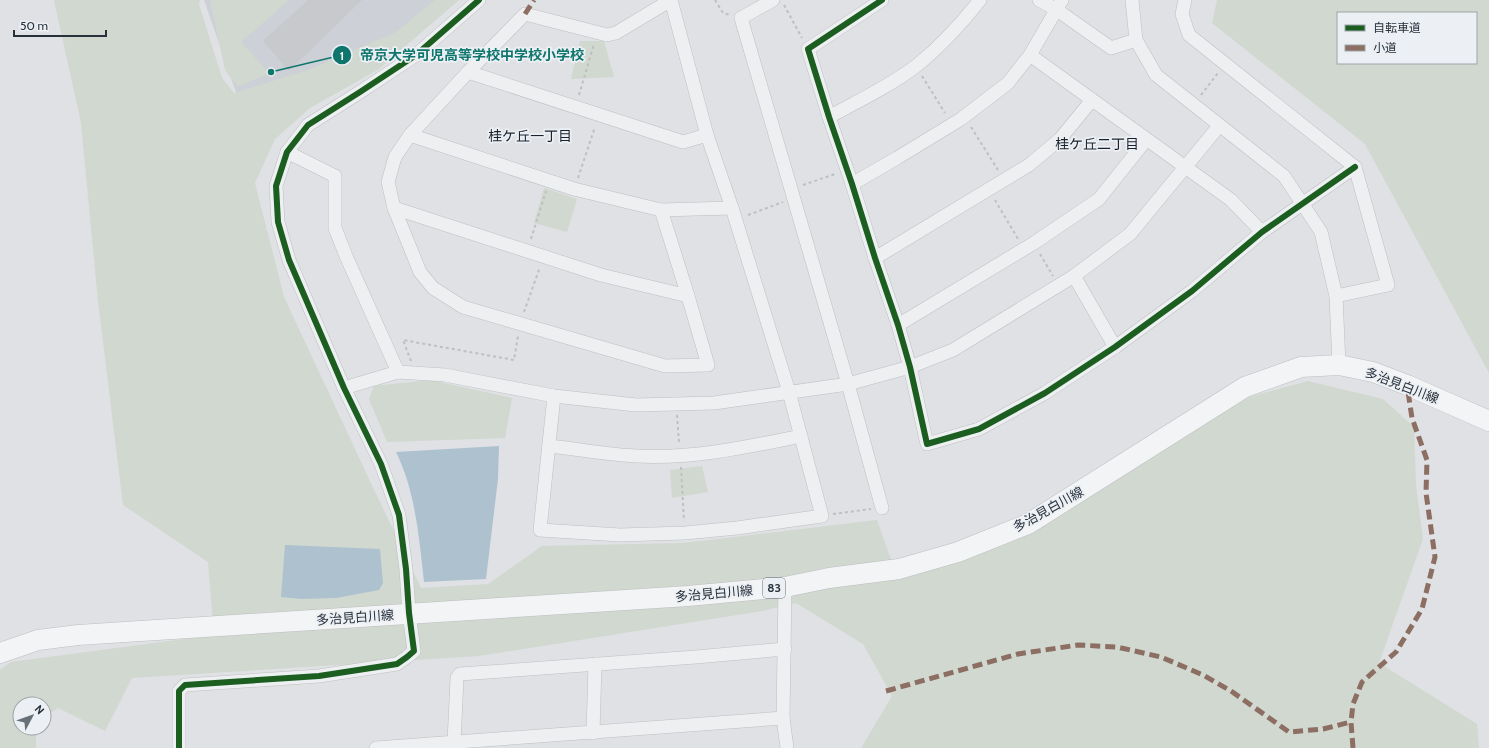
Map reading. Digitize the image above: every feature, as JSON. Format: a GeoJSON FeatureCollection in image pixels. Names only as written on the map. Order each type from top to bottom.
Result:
{"type":"FeatureCollection","features":[{"type":"Feature","properties":{"kind":"main road","name":"多治見白川線"},"geometry":{"type":"LineString","coordinates":[[0,653],[38,640],[78,635],[131,633],[409,613],[688,596],[785,587],[829,578],[899,569],[965,549],[1028,524],[1245,388],[1301,367],[1339,365],[1373,372],[1400,382],[1489,421]]}},
{"type":"Feature","properties":{"kind":"street"},"geometry":{"type":"LineString","coordinates":[[179,748],[179,691],[185,685],[319,676],[397,664],[407,658],[414,651],[399,515],[381,464],[344,388],[289,260],[278,222],[276,186],[287,152],[308,125],[416,55],[479,0]]}},
{"type":"Feature","properties":{"kind":"street"},"geometry":{"type":"LineString","coordinates":[[554,396],[540,530],[620,535],[685,533],[737,528],[822,516],[789,392],[734,213],[707,136],[671,0],[616,33],[606,35],[525,14],[468,72],[410,135],[395,157],[388,182],[394,208],[420,272],[433,288],[463,307],[665,366],[708,365],[661,210]]}},
{"type":"Feature","properties":{"kind":"street"},"geometry":{"type":"LineString","coordinates":[[773,0],[741,18],[848,384],[882,508]]}},
{"type":"Feature","properties":{"kind":"street"},"geometry":{"type":"LineString","coordinates":[[882,0],[808,49],[898,325],[910,367],[928,444],[979,429],[1045,394],[1115,347],[1192,291],[1262,232],[1355,167]]}},
{"type":"Feature","properties":{"kind":"street"},"geometry":{"type":"LineString","coordinates":[[829,117],[888,84],[916,66],[955,30],[980,0]]}},
{"type":"Feature","properties":{"kind":"street"},"geometry":{"type":"LineString","coordinates":[[1039,0],[1060,5],[1111,48],[1136,40]]}},
{"type":"Feature","properties":{"kind":"street"},"geometry":{"type":"LineString","coordinates":[[1132,0],[1136,40],[1156,75],[1284,176],[1321,232],[1336,296],[1339,365]]}},
{"type":"Feature","properties":{"kind":"street"},"geometry":{"type":"LineString","coordinates":[[1186,0],[1182,14],[1189,35],[1355,167],[1388,285],[1336,296]]}},
{"type":"Feature","properties":{"kind":"street"},"geometry":{"type":"LineString","coordinates":[[852,184],[952,125],[1008,82],[1030,55],[1060,5]]}},
{"type":"Feature","properties":{"kind":"street"},"geometry":{"type":"LineString","coordinates":[[1030,55],[1231,200],[1262,232]]}},
{"type":"Feature","properties":{"kind":"street"},"geometry":{"type":"LineString","coordinates":[[468,72],[683,142],[707,136]]}},
{"type":"Feature","properties":{"kind":"street"},"geometry":{"type":"LineString","coordinates":[[875,258],[1029,165],[1060,139],[1092,100]]}},
{"type":"Feature","properties":{"kind":"street"},"geometry":{"type":"LineString","coordinates":[[344,388],[398,372],[445,375],[554,396],[636,405],[714,403],[848,384],[910,367],[953,350],[1074,276],[1130,234],[1219,126]]}},
{"type":"Feature","properties":{"kind":"street"},"geometry":{"type":"LineString","coordinates":[[410,135],[574,189],[661,210],[734,213]]}},
{"type":"Feature","properties":{"kind":"street"},"geometry":{"type":"LineString","coordinates":[[898,325],[1029,246],[1100,199],[1146,140]]}},
{"type":"Feature","properties":{"kind":"street"},"geometry":{"type":"LineString","coordinates":[[287,152],[335,176],[335,228],[398,372]]}},
{"type":"Feature","properties":{"kind":"street"},"geometry":{"type":"LineString","coordinates":[[394,208],[601,275],[688,296]]}},
{"type":"Feature","properties":{"kind":"street"},"geometry":{"type":"LineString","coordinates":[[1074,276],[1115,347]]}},
{"type":"Feature","properties":{"kind":"street"},"geometry":{"type":"LineString","coordinates":[[549,446],[637,456],[680,455],[732,450],[801,436]]}},
{"type":"Feature","properties":{"kind":"street"},"geometry":{"type":"LineString","coordinates":[[785,587],[783,718],[786,748]]}},
{"type":"Feature","properties":{"kind":"street"},"geometry":{"type":"LineString","coordinates":[[454,742],[457,678],[460,674],[785,649]]}},
{"type":"Feature","properties":{"kind":"street"},"geometry":{"type":"LineString","coordinates":[[593,733],[595,664]]}},
{"type":"Feature","properties":{"kind":"street"},"geometry":{"type":"LineString","coordinates":[[376,748],[783,718]]}},
{"type":"Feature","properties":{"kind":"path"},"geometry":{"type":"LineString","coordinates":[[714,0],[723,13],[741,18]]}},
{"type":"Feature","properties":{"kind":"path"},"geometry":{"type":"LineString","coordinates":[[782,0],[808,49]]}},
{"type":"Feature","properties":{"kind":"path"},"geometry":{"type":"LineString","coordinates":[[575,107],[597,33]]}},
{"type":"Feature","properties":{"kind":"path"},"geometry":{"type":"LineString","coordinates":[[1193,105],[1224,64]]}},
{"type":"Feature","properties":{"kind":"path"},"geometry":{"type":"LineString","coordinates":[[916,66],[952,125]]}},
{"type":"Feature","properties":{"kind":"path"},"geometry":{"type":"LineString","coordinates":[[574,189],[600,115]]}},
{"type":"Feature","properties":{"kind":"path"},"geometry":{"type":"LineString","coordinates":[[964,117],[1004,180]]}},
{"type":"Feature","properties":{"kind":"path"},"geometry":{"type":"LineString","coordinates":[[734,213],[793,194],[847,169]]}},
{"type":"Feature","properties":{"kind":"path"},"geometry":{"type":"LineString","coordinates":[[527,251],[549,181]]}},
{"type":"Feature","properties":{"kind":"path"},"geometry":{"type":"LineString","coordinates":[[989,189],[1058,285]]}},
{"type":"Feature","properties":{"kind":"path"},"geometry":{"type":"LineString","coordinates":[[416,374],[403,340],[514,360],[520,324],[544,257]]}},
{"type":"Feature","properties":{"kind":"path"},"geometry":{"type":"LineString","coordinates":[[822,516],[882,508]]}},
{"type":"Feature","properties":{"kind":"shaded area"},"geometry":{"type":"Polygon","coordinates":[[[54,0],[200,0],[199,4],[222,78],[234,93],[308,70],[396,32],[435,0],[459,0],[379,69],[310,108],[275,139],[255,183],[284,297],[421,588],[488,584],[542,546],[683,543],[877,520],[897,577],[1033,530],[1249,397],[1308,381],[1383,399],[1414,427],[1416,485],[1423,539],[1379,663],[1477,724],[1479,748],[861,748],[892,696],[863,644],[796,603],[762,611],[479,656],[132,678],[105,731],[58,708],[52,712],[52,696],[12,696],[12,736],[36,736],[36,748],[0,748],[0,670],[11,662],[214,635],[208,562],[123,505],[98,301],[81,123],[54,0]]]}},
{"type":"Feature","properties":{"kind":"shaded area"},"geometry":{"type":"Polygon","coordinates":[[[204,0],[441,0],[386,46],[238,98],[204,0]]]}},
{"type":"Feature","properties":{"kind":"shaded area"},"geometry":{"type":"Polygon","coordinates":[[[210,0],[289,0],[241,42],[269,73],[238,87],[225,70],[210,0]]]}},
{"type":"Feature","properties":{"kind":"shaded area"},"geometry":{"type":"Polygon","coordinates":[[[1217,0],[1489,0],[1489,373],[1365,144],[1212,23],[1217,0]]]}},
{"type":"Feature","properties":{"kind":"shaded area"},"geometry":{"type":"Polygon","coordinates":[[[580,41],[604,41],[614,77],[571,79],[580,41]]]}},
{"type":"Feature","properties":{"kind":"shaded area"},"geometry":{"type":"Polygon","coordinates":[[[544,188],[577,199],[567,232],[534,223],[544,188]]]}},
{"type":"Feature","properties":{"kind":"shaded area"},"geometry":{"type":"Polygon","coordinates":[[[430,380],[512,398],[505,438],[387,442],[369,399],[374,386],[430,380]]]}},
{"type":"Feature","properties":{"kind":"shaded area"},"geometry":{"type":"Polygon","coordinates":[[[702,466],[708,492],[672,498],[670,470],[702,466]]]}},
{"type":"Feature","properties":{"kind":"water"},"geometry":{"type":"Polygon","coordinates":[[[499,446],[498,479],[486,579],[424,582],[416,516],[408,483],[396,452],[499,446]]]}},
{"type":"Feature","properties":{"kind":"water"},"geometry":{"type":"Polygon","coordinates":[[[285,545],[380,549],[383,583],[379,590],[336,598],[301,599],[281,597],[285,545]]]}},
{"type":"Feature","properties":{"kind":"building"},"geometry":{"type":"Polygon","coordinates":[[[308,0],[362,0],[289,71],[263,41],[308,0]]]}},
{"type":"Feature","properties":{"kind":"marked path"},"geometry":{"type":"LineString","coordinates":[[525,14],[534,0]]}},
{"type":"Feature","properties":{"kind":"marked path"},"geometry":{"type":"LineString","coordinates":[[1353,748],[1351,722],[1353,704],[1362,682],[1396,652],[1422,609],[1435,557],[1426,493],[1427,460],[1412,418],[1407,385]]}},
{"type":"Feature","properties":{"kind":"marked path"},"geometry":{"type":"LineString","coordinates":[[886,691],[1018,654],[1078,645],[1117,647],[1161,657],[1203,675],[1231,691],[1289,732],[1323,729],[1351,722]]}},
{"type":"Feature","properties":{"kind":"cycle path"},"geometry":{"type":"LineString","coordinates":[[179,748],[179,691],[185,685],[319,676],[397,664],[414,651],[399,515],[381,464],[344,388],[289,260],[278,222],[276,186],[287,152],[308,125],[416,55],[479,0]]}},
{"type":"Feature","properties":{"kind":"cycle path"},"geometry":{"type":"LineString","coordinates":[[882,0],[808,49],[898,325],[910,367],[927,444],[979,429],[1045,393],[1115,347],[1192,291],[1262,232],[1355,167]]}},
{"type":"Feature","properties":{"kind":"place","name":"帝京大学可児高等学校中学校小学校"},"geometry":{"type":"Point","coordinates":[271,72]}},
{"type":"Feature","properties":{"kind":"district","name":"桂ケ丘一丁目"},"geometry":{"type":"Point","coordinates":[530,136]}},
{"type":"Feature","properties":{"kind":"district","name":"桂ケ丘二丁目"},"geometry":{"type":"Point","coordinates":[1097,144]}}]}
